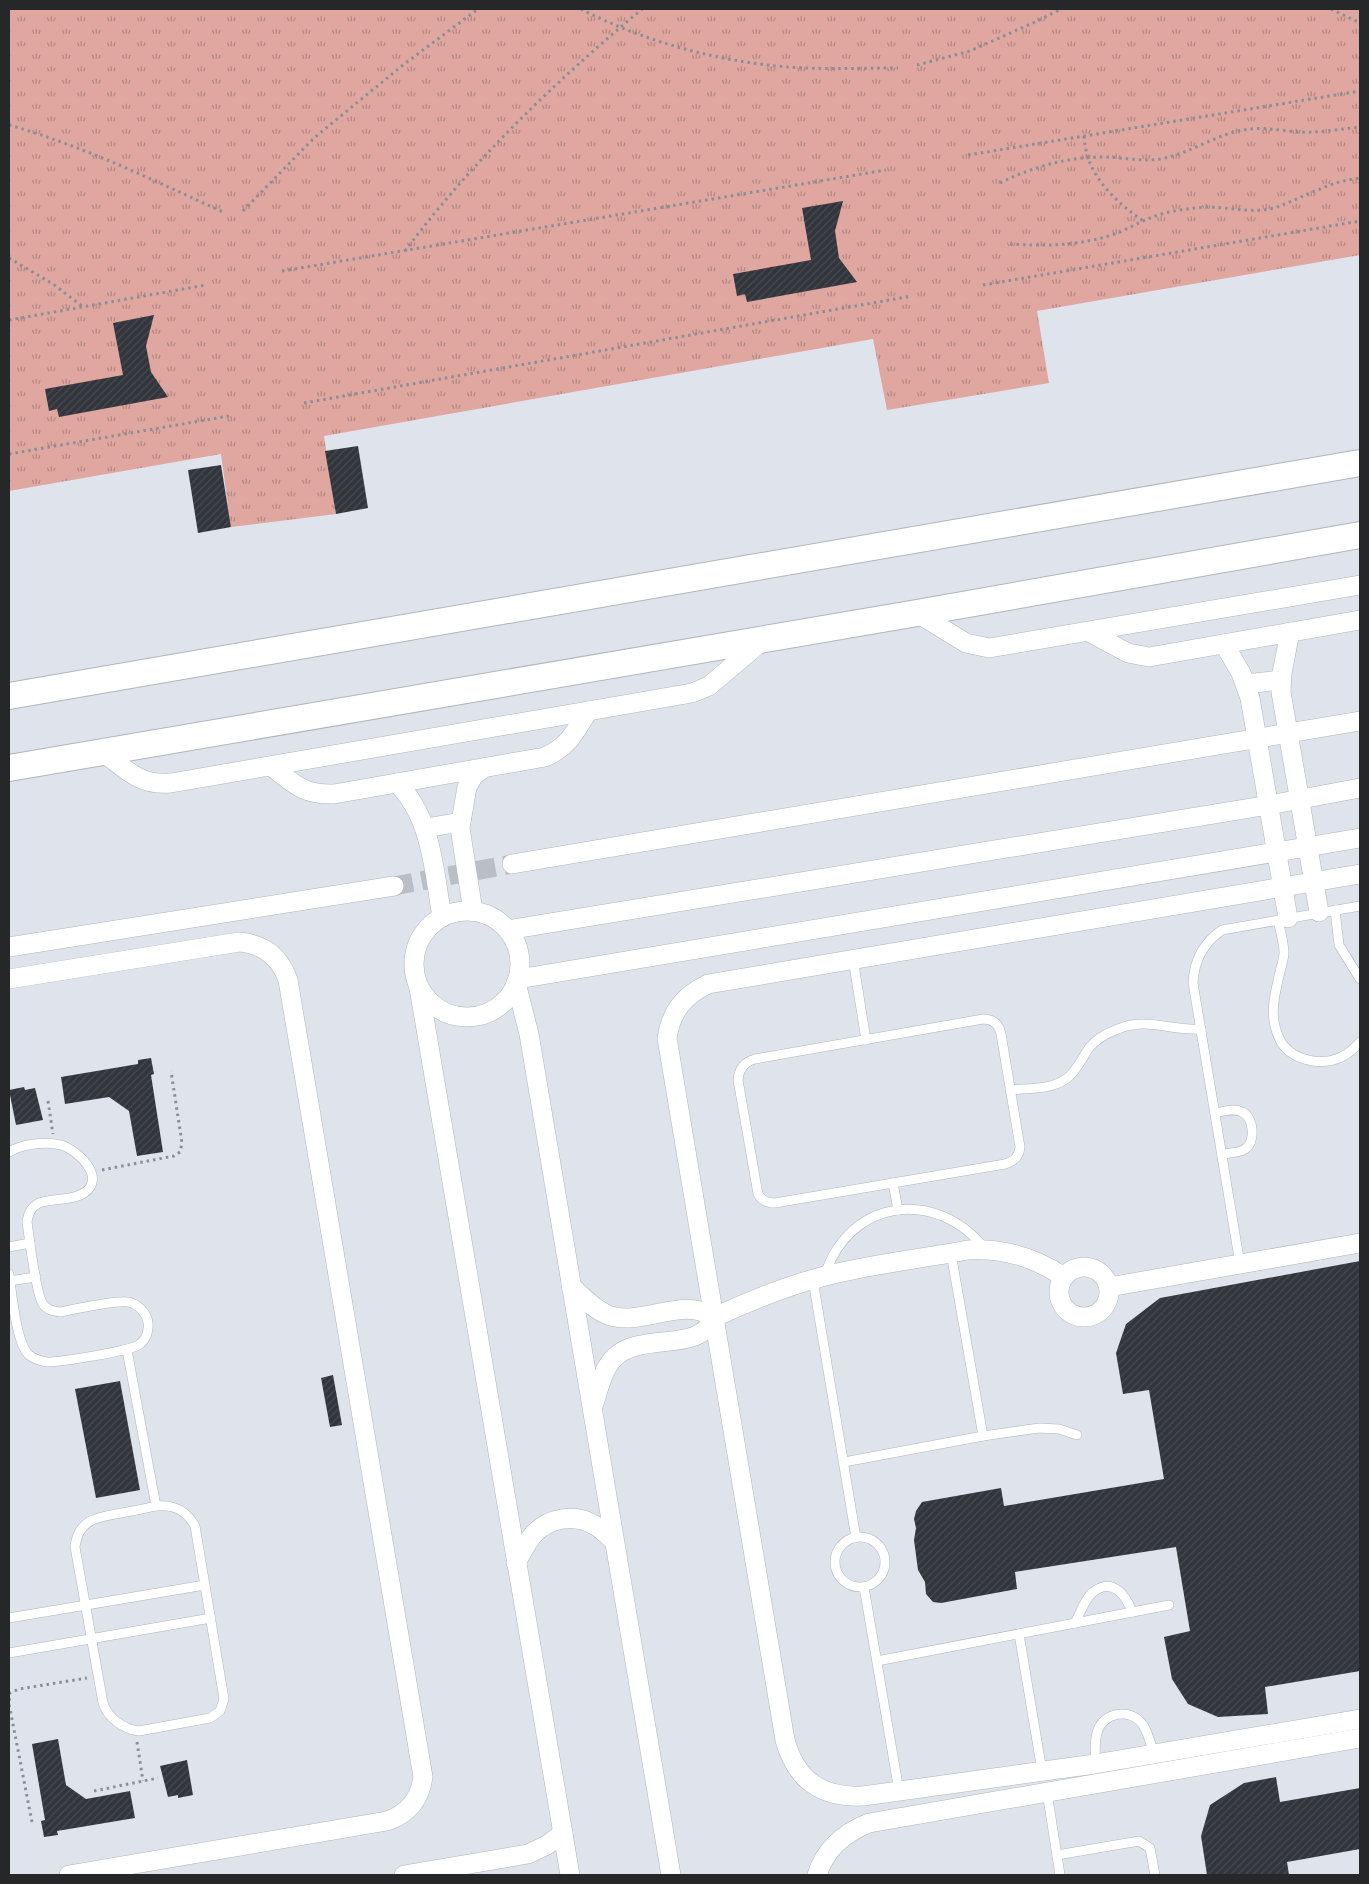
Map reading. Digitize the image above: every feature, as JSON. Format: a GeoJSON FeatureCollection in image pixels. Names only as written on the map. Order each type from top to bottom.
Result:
{"type":"FeatureCollection","features":[{"type":"Feature","properties":{"kind":"main road"},"geometry":{"type":"LineString","coordinates":[[9,696],[1360,463]]}},
{"type":"Feature","properties":{"kind":"main road"},"geometry":{"type":"LineString","coordinates":[[9,768],[917,613],[1360,535]]}},
{"type":"Feature","properties":{"kind":"street"},"geometry":{"type":"LineString","coordinates":[[917,613],[966,643],[982,648],[1089,632],[1360,585]]}},
{"type":"Feature","properties":{"kind":"street"},"geometry":{"type":"LineString","coordinates":[[1089,632],[1118,649],[1137,656],[1161,656],[1360,620]]}},
{"type":"Feature","properties":{"kind":"street"},"geometry":{"type":"LineString","coordinates":[[1290,632],[1281,680],[1282,698],[1314,882],[1327,911]]}},
{"type":"Feature","properties":{"kind":"street"},"geometry":{"type":"LineString","coordinates":[[103,752],[134,776],[158,784],[271,766],[692,693],[717,680],[765,639]]}},
{"type":"Feature","properties":{"kind":"street"},"geometry":{"type":"LineString","coordinates":[[1224,644],[1246,684],[1283,887],[1283,919]]}},
{"type":"Feature","properties":{"kind":"street"},"geometry":{"type":"LineString","coordinates":[[1246,684],[1281,680]]}},
{"type":"Feature","properties":{"kind":"street"},"geometry":{"type":"LineString","coordinates":[[271,766],[306,792],[320,795],[484,768],[540,758],[554,753],[570,741],[588,711]]}},
{"type":"Feature","properties":{"kind":"street"},"geometry":{"type":"LineString","coordinates":[[512,864],[1360,721]]}},
{"type":"Feature","properties":{"kind":"street"},"geometry":{"type":"LineString","coordinates":[[473,911],[460,834],[467,787],[474,775],[484,768]]}},
{"type":"Feature","properties":{"kind":"street"},"geometry":{"type":"LineString","coordinates":[[397,783],[406,794],[426,828],[442,917]]}},
{"type":"Feature","properties":{"kind":"street"},"geometry":{"type":"LineString","coordinates":[[508,930],[1268,805],[1360,788]]}},
{"type":"Feature","properties":{"kind":"street"},"geometry":{"type":"LineString","coordinates":[[426,828],[461,822]]}},
{"type":"Feature","properties":{"kind":"street"},"geometry":{"type":"LineString","coordinates":[[517,981],[1360,838]]}},
{"type":"Feature","properties":{"kind":"street"},"geometry":{"type":"LineString","coordinates":[[1360,874],[708,984],[695,990],[684,999],[675,1011],[669,1024],[667,1038],[783,1730],[790,1757],[799,1772],[812,1784],[828,1793],[845,1797],[1095,1764],[1360,1719]]}},
{"type":"Feature","properties":{"kind":"street"},"geometry":{"type":"LineString","coordinates":[[9,947],[394,886]]}},
{"type":"Feature","properties":{"kind":"street"},"geometry":{"type":"LineString","coordinates":[[419,988],[428,1000],[440,1010],[454,1016],[469,1017],[484,1014],[498,1007],[509,996],[517,981],[520,966],[519,953],[515,941],[508,930],[486,914],[462,911],[442,917],[431,924],[422,935],[413,961],[570,1875]]}},
{"type":"Feature","properties":{"kind":"street"},"geometry":{"type":"LineString","coordinates":[[9,979],[240,942],[249,942],[267,950],[274,955],[285,971],[423,1777],[420,1790],[414,1802],[400,1816],[387,1821],[69,1875]]}},
{"type":"Feature","properties":{"kind":"street"},"geometry":{"type":"LineString","coordinates":[[517,981],[526,1017],[671,1875]]}},
{"type":"Feature","properties":{"kind":"street"},"geometry":{"type":"LineString","coordinates":[[1109,1287],[1360,1243]]}},
{"type":"Feature","properties":{"kind":"street"},"geometry":{"type":"LineString","coordinates":[[592,1410],[605,1370],[615,1356],[631,1347],[700,1335],[708,1328],[713,1318],[762,1297],[818,1278],[951,1253],[985,1249],[1019,1254],[1050,1268],[1064,1277]]}},
{"type":"Feature","properties":{"kind":"street"},"geometry":{"type":"LineString","coordinates":[[1089,1268],[1102,1274],[1109,1287],[1107,1302],[1098,1314],[1090,1317],[1075,1316],[1063,1307],[1060,1300],[1060,1284],[1064,1277],[1075,1269],[1089,1268]]}},
{"type":"Feature","properties":{"kind":"street"},"geometry":{"type":"LineString","coordinates":[[571,1286],[593,1307],[609,1316],[627,1320],[693,1309],[708,1313],[713,1318]]}},
{"type":"Feature","properties":{"kind":"street"},"geometry":{"type":"LineString","coordinates":[[646,1317],[652,1326],[653,1332],[650,1343]]}},
{"type":"Feature","properties":{"kind":"street"},"geometry":{"type":"LineString","coordinates":[[516,1563],[533,1535],[542,1527],[563,1518],[587,1521],[597,1526],[614,1541]]}},
{"type":"Feature","properties":{"kind":"street"},"geometry":{"type":"LineString","coordinates":[[817,1875],[820,1865],[840,1839],[854,1829],[870,1823],[1360,1738]]}},
{"type":"Feature","properties":{"kind":"street"},"geometry":{"type":"LineString","coordinates":[[404,1875],[528,1854],[547,1845],[563,1833]]}},
{"type":"Feature","properties":{"kind":"lane"},"geometry":{"type":"LineString","coordinates":[[1240,1264],[1193,984],[1199,954],[1214,936],[1222,930],[1360,906]]}},
{"type":"Feature","properties":{"kind":"lane"},"geometry":{"type":"LineString","coordinates":[[1327,911],[1339,945],[1360,979]]}},
{"type":"Feature","properties":{"kind":"lane"},"geometry":{"type":"LineString","coordinates":[[1283,919],[1284,954],[1274,996],[1272,1016],[1274,1026],[1283,1045],[1298,1057],[1319,1062],[1341,1058],[1360,1042]]}},
{"type":"Feature","properties":{"kind":"lane"},"geometry":{"type":"LineString","coordinates":[[853,959],[866,1040]]}},
{"type":"Feature","properties":{"kind":"lane"},"geometry":{"type":"LineString","coordinates":[[988,1019],[997,1024],[1000,1029],[1010,1090],[1020,1147],[1013,1161],[1005,1164],[775,1203],[765,1202],[758,1194],[738,1080],[742,1066],[750,1060],[988,1019]]}},
{"type":"Feature","properties":{"kind":"lane"},"geometry":{"type":"LineString","coordinates":[[1010,1090],[1050,1086],[1067,1078],[1094,1044],[1106,1034],[1119,1028],[1143,1023],[1184,1030],[1201,1029]]}},
{"type":"Feature","properties":{"kind":"lane"},"geometry":{"type":"LineString","coordinates":[[1215,1112],[1241,1111],[1246,1114],[1250,1121],[1252,1134],[1247,1147],[1242,1150],[1222,1154]]}},
{"type":"Feature","properties":{"kind":"lane"},"geometry":{"type":"LineString","coordinates":[[9,1152],[17,1148],[55,1144],[68,1148],[79,1155],[91,1172],[92,1181],[84,1193],[45,1201],[34,1206],[27,1216],[40,1300],[54,1312],[127,1302],[140,1308],[147,1319],[147,1332],[140,1344],[127,1350],[52,1362],[36,1359],[24,1349],[21,1342],[9,1279],[36,1277]]}},
{"type":"Feature","properties":{"kind":"lane"},"geometry":{"type":"LineString","coordinates":[[893,1183],[898,1210]]}},
{"type":"Feature","properties":{"kind":"lane"},"geometry":{"type":"LineString","coordinates":[[856,1538],[818,1278],[834,1252],[851,1232],[873,1218],[898,1210],[927,1210],[947,1217],[966,1228],[985,1249]]}},
{"type":"Feature","properties":{"kind":"lane"},"geometry":{"type":"LineString","coordinates":[[9,1247],[30,1243]]}},
{"type":"Feature","properties":{"kind":"lane"},"geometry":{"type":"LineString","coordinates":[[951,1253],[983,1436]]}},
{"type":"Feature","properties":{"kind":"lane"},"geometry":{"type":"LineString","coordinates":[[127,1350],[156,1506]]}},
{"type":"Feature","properties":{"kind":"lane"},"geometry":{"type":"LineString","coordinates":[[844,1462],[983,1436],[1049,1428],[1068,1431],[1077,1435]]}},
{"type":"Feature","properties":{"kind":"lane"},"geometry":{"type":"LineString","coordinates":[[156,1506],[176,1508],[192,1520],[205,1585],[223,1692],[223,1705],[216,1715],[205,1720],[144,1731],[135,1731],[125,1727],[108,1714],[102,1703],[76,1547],[78,1533],[82,1527],[93,1519],[100,1517],[156,1506]]}},
{"type":"Feature","properties":{"kind":"lane"},"geometry":{"type":"LineString","coordinates":[[856,1538],[876,1543],[884,1555],[884,1569],[881,1575],[877,1581],[864,1587],[850,1585],[844,1581],[836,1570],[836,1556],[839,1549],[849,1540],[856,1538]]}},
{"type":"Feature","properties":{"kind":"lane"},"geometry":{"type":"LineString","coordinates":[[9,1618],[205,1585]]}},
{"type":"Feature","properties":{"kind":"lane"},"geometry":{"type":"LineString","coordinates":[[864,1587],[899,1791]]}},
{"type":"Feature","properties":{"kind":"lane"},"geometry":{"type":"LineString","coordinates":[[1075,1623],[1088,1598],[1092,1593],[1103,1587],[1120,1591],[1128,1600],[1132,1612]]}},
{"type":"Feature","properties":{"kind":"lane"},"geometry":{"type":"LineString","coordinates":[[877,1661],[1169,1605]]}},
{"type":"Feature","properties":{"kind":"lane"},"geometry":{"type":"LineString","coordinates":[[9,1653],[211,1618]]}},
{"type":"Feature","properties":{"kind":"lane"},"geometry":{"type":"LineString","coordinates":[[1019,1634],[1042,1771]]}},
{"type":"Feature","properties":{"kind":"lane"},"geometry":{"type":"LineString","coordinates":[[1095,1764],[1097,1732],[1105,1720],[1117,1714],[1132,1716],[1143,1725],[1154,1754]]}},
{"type":"Feature","properties":{"kind":"lane"},"geometry":{"type":"LineString","coordinates":[[1047,1792],[1060,1875]]}},
{"type":"Feature","properties":{"kind":"lane"},"geometry":{"type":"LineString","coordinates":[[1057,1855],[1139,1841],[1150,1848],[1155,1875]]}},
{"type":"Feature","properties":{"kind":"path"},"geometry":{"type":"LineString","coordinates":[[243,211],[314,138],[403,65],[478,9]]}},
{"type":"Feature","properties":{"kind":"path"},"geometry":{"type":"LineString","coordinates":[[581,9],[620,27],[659,41],[715,57],[768,65],[825,69],[898,68]]}},
{"type":"Feature","properties":{"kind":"path"},"geometry":{"type":"LineString","coordinates":[[404,251],[442,204],[525,113],[590,52],[642,9]]}},
{"type":"Feature","properties":{"kind":"path"},"geometry":{"type":"LineString","coordinates":[[917,65],[970,50],[1061,9]]}},
{"type":"Feature","properties":{"kind":"path"},"geometry":{"type":"LineString","coordinates":[[1331,9],[1360,23]]}},
{"type":"Feature","properties":{"kind":"path"},"geometry":{"type":"LineString","coordinates":[[968,155],[1360,91]]}},
{"type":"Feature","properties":{"kind":"path"},"geometry":{"type":"LineString","coordinates":[[9,125],[35,132],[116,164],[223,212]]}},
{"type":"Feature","properties":{"kind":"path"},"geometry":{"type":"LineString","coordinates":[[1000,183],[1045,165],[1089,158],[1158,160],[1184,154],[1230,134],[1250,129],[1301,132],[1360,127]]}},
{"type":"Feature","properties":{"kind":"path"},"geometry":{"type":"LineString","coordinates":[[1084,136],[1084,145],[1100,181],[1118,204],[1143,221]]}},
{"type":"Feature","properties":{"kind":"path"},"geometry":{"type":"LineString","coordinates":[[282,272],[886,170]]}},
{"type":"Feature","properties":{"kind":"path"},"geometry":{"type":"LineString","coordinates":[[1010,244],[1048,246],[1078,243],[1106,237],[1124,231],[1143,221],[1172,212],[1198,208],[1254,212],[1289,203],[1343,181],[1360,178]]}},
{"type":"Feature","properties":{"kind":"path"},"geometry":{"type":"LineString","coordinates":[[984,285],[1360,222]]}},
{"type":"Feature","properties":{"kind":"path"},"geometry":{"type":"LineString","coordinates":[[9,258],[53,284],[83,307]]}},
{"type":"Feature","properties":{"kind":"path"},"geometry":{"type":"LineString","coordinates":[[9,320],[206,285]]}},
{"type":"Feature","properties":{"kind":"path"},"geometry":{"type":"LineString","coordinates":[[304,402],[912,296]]}},
{"type":"Feature","properties":{"kind":"path"},"geometry":{"type":"LineString","coordinates":[[9,454],[229,416]]}},
{"type":"Feature","properties":{"kind":"path"},"geometry":{"type":"LineString","coordinates":[[91,1172],[174,1156],[180,1152],[182,1143],[171,1071]]}},
{"type":"Feature","properties":{"kind":"path"},"geometry":{"type":"LineString","coordinates":[[48,1102],[55,1144]]}},
{"type":"Feature","properties":{"kind":"path"},"geometry":{"type":"LineString","coordinates":[[32,1822],[9,1704],[10,1693],[19,1689],[98,1676]]}},
{"type":"Feature","properties":{"kind":"path"},"geometry":{"type":"LineString","coordinates":[[135,1731],[143,1781]]}},
{"type":"Feature","properties":{"kind":"path"},"geometry":{"type":"LineString","coordinates":[[94,1791],[158,1778]]}},
{"type":"Feature","properties":{"kind":"green space"},"geometry":{"type":"Polygon","coordinates":[[[9,9],[1360,9],[1360,255],[1037,311],[1049,383],[887,410],[873,339],[324,436],[336,514],[231,527],[221,454],[9,491],[9,9]]]}},
{"type":"Feature","properties":{"kind":"building"},"geometry":{"type":"Polygon","coordinates":[[[843,201],[835,231],[839,258],[857,282],[747,302],[745,294],[737,296],[733,274],[811,260],[802,208],[843,201]]]}},
{"type":"Feature","properties":{"kind":"building"},"geometry":{"type":"Polygon","coordinates":[[[154,315],[146,346],[151,372],[168,397],[59,417],[57,409],[49,411],[45,389],[123,375],[113,323],[154,315]]]}},
{"type":"Feature","properties":{"kind":"building"},"geometry":{"type":"Polygon","coordinates":[[[358,446],[368,508],[336,514],[325,451],[358,446]]]}},
{"type":"Feature","properties":{"kind":"building"},"geometry":{"type":"Polygon","coordinates":[[[221,465],[231,527],[198,533],[188,470],[221,465]]]}},
{"type":"Feature","properties":{"kind":"building"},"geometry":{"type":"Polygon","coordinates":[[[151,1058],[154,1074],[151,1075],[163,1152],[137,1156],[129,1111],[109,1097],[65,1104],[61,1077],[138,1064],[138,1060],[151,1058]]]}},
{"type":"Feature","properties":{"kind":"building"},"geometry":{"type":"Polygon","coordinates":[[[24,1087],[25,1090],[35,1088],[43,1120],[16,1125],[9,1090],[24,1087]]]}},
{"type":"Feature","properties":{"kind":"building"},"geometry":{"type":"Polygon","coordinates":[[[1360,1261],[1360,1671],[1265,1687],[1268,1714],[1218,1717],[1188,1704],[1172,1679],[1164,1637],[1190,1631],[1176,1547],[1015,1572],[1017,1589],[941,1603],[933,1602],[926,1594],[925,1582],[918,1570],[914,1540],[916,1528],[914,1519],[916,1511],[922,1502],[1001,1488],[1004,1506],[1164,1479],[1149,1390],[1123,1394],[1116,1353],[1126,1324],[1160,1298],[1360,1261]]]}},
{"type":"Feature","properties":{"kind":"building"},"geometry":{"type":"Polygon","coordinates":[[[333,1375],[342,1425],[330,1427],[321,1378],[333,1375]]]}},
{"type":"Feature","properties":{"kind":"building"},"geometry":{"type":"Polygon","coordinates":[[[120,1381],[140,1490],[96,1498],[75,1389],[120,1381]]]}},
{"type":"Feature","properties":{"kind":"building"},"geometry":{"type":"Polygon","coordinates":[[[58,1739],[66,1785],[86,1799],[130,1791],[135,1818],[57,1831],[58,1835],[44,1837],[41,1821],[45,1820],[32,1744],[58,1739]]]}},
{"type":"Feature","properties":{"kind":"building"},"geometry":{"type":"Polygon","coordinates":[[[187,1760],[193,1795],[178,1798],[178,1795],[168,1797],[160,1766],[187,1760]]]}},
{"type":"Feature","properties":{"kind":"building"},"geometry":{"type":"Polygon","coordinates":[[[1276,1777],[1280,1802],[1360,1788],[1360,1849],[1287,1862],[1289,1875],[1207,1875],[1201,1836],[1210,1805],[1244,1783],[1276,1777]]]}},
{"type":"Feature","properties":{"kind":"tunnel"},"geometry":{"type":"LineString","coordinates":[[394,886],[512,864]]}}]}
